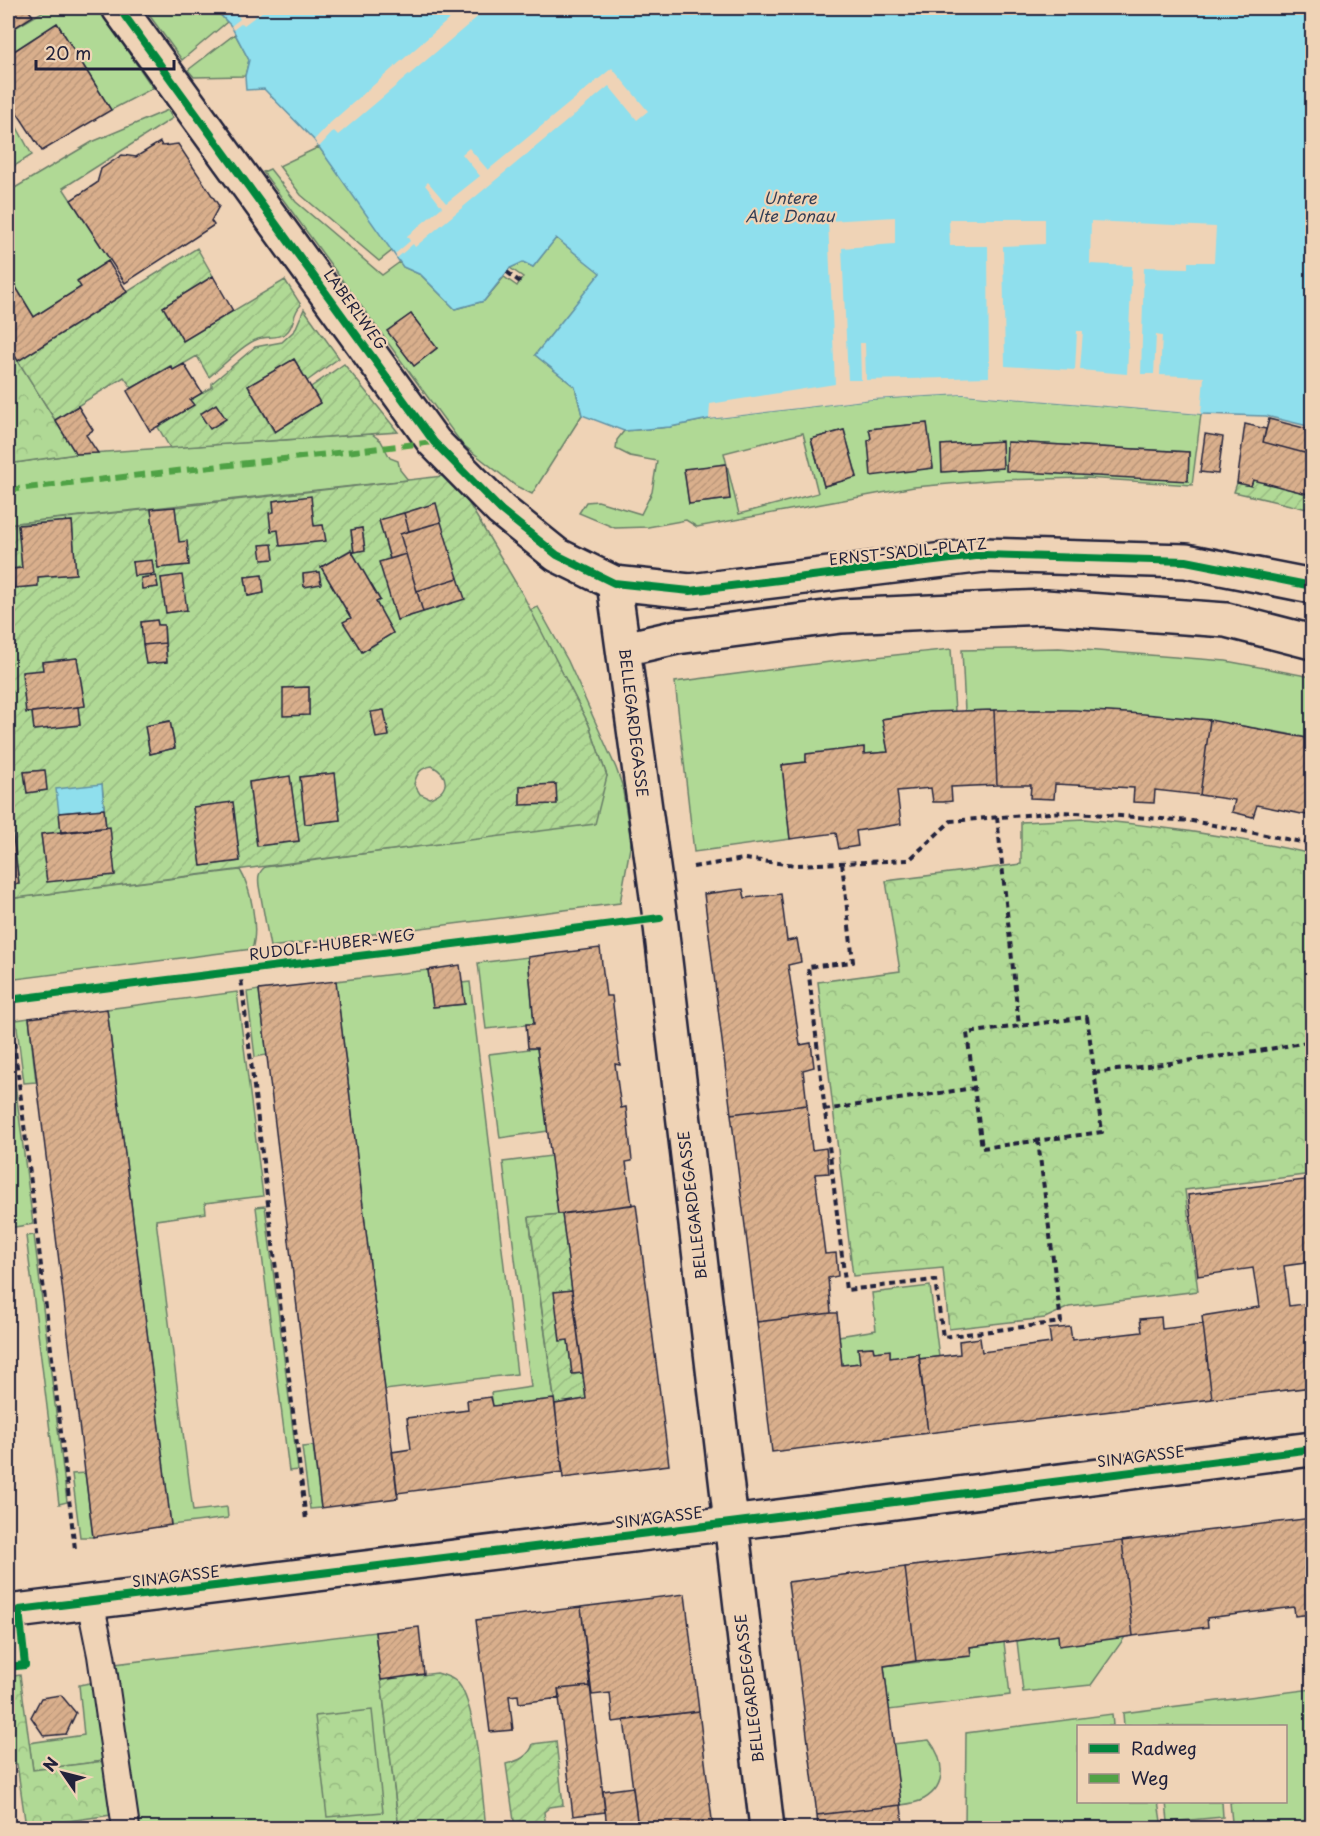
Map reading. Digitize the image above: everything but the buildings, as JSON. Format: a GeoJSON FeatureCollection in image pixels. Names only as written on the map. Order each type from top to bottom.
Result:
{"type":"FeatureCollection","features":[{"type":"Feature","properties":{"kind":"street","name":"LABERLWEG"},"geometry":{"type":"LineString","coordinates":[[119,8],[434,442],[501,510],[557,555],[614,583]]}},
{"type":"Feature","properties":{"kind":"street","name":"ERNST-SADIL-PLATZ"},"geometry":{"type":"LineString","coordinates":[[614,583],[690,591],[984,555],[1186,561],[1312,586]]}},
{"type":"Feature","properties":{"kind":"street","name":"BELLEGARDEGASSE"},"geometry":{"type":"LineString","coordinates":[[614,583],[661,930],[767,1828]]}},
{"type":"Feature","properties":{"kind":"street"},"geometry":{"type":"LineString","coordinates":[[624,650],[677,638],[841,616],[1045,607],[1226,620],[1312,642]]}},
{"type":"Feature","properties":{"kind":"street","name":"SINAGASSE"},"geometry":{"type":"LineString","coordinates":[[8,1612],[1312,1449]]}},
{"type":"Feature","properties":{"kind":"lane"},"geometry":{"type":"LineString","coordinates":[[90,1601],[101,1655],[126,1828]]}},
{"type":"Feature","properties":{"kind":"path"},"geometry":{"type":"LineString","coordinates":[[507,272],[520,282]]}},
{"type":"Feature","properties":{"kind":"path"},"geometry":{"type":"LineString","coordinates":[[652,874],[744,860],[796,865],[909,861],[951,822],[1062,812],[1192,821],[1312,844]]}},
{"type":"Feature","properties":{"kind":"path"},"geometry":{"type":"LineString","coordinates":[[997,817],[1019,1026]]}},
{"type":"Feature","properties":{"kind":"path"},"geometry":{"type":"LineString","coordinates":[[842,863],[853,962],[808,967],[846,1290],[935,1280],[943,1337],[1061,1322],[1038,1141]]}},
{"type":"Feature","properties":{"kind":"path"},"geometry":{"type":"LineString","coordinates":[[240,970],[306,1520]]}},
{"type":"Feature","properties":{"kind":"path"},"geometry":{"type":"LineString","coordinates":[[20,998],[8,1000],[75,1549]]}},
{"type":"Feature","properties":{"kind":"path"},"geometry":{"type":"LineString","coordinates":[[1087,1017],[1102,1132],[982,1148],[967,1033],[1019,1026],[1087,1017]]}},
{"type":"Feature","properties":{"kind":"path"},"geometry":{"type":"LineString","coordinates":[[1094,1073],[1254,1052],[1312,1041]]}},
{"type":"Feature","properties":{"kind":"path"},"geometry":{"type":"LineString","coordinates":[[824,1110],[974,1088]]}},
{"type":"Feature","properties":{"kind":"green space"},"geometry":{"type":"Polygon","coordinates":[[[49,8],[98,8],[153,88],[111,110],[57,23],[8,55],[8,32],[49,8]]]}},
{"type":"Feature","properties":{"kind":"green space"},"geometry":{"type":"Polygon","coordinates":[[[144,8],[214,8],[227,22],[182,60],[144,8]]]}},
{"type":"Feature","properties":{"kind":"green space"},"geometry":{"type":"Polygon","coordinates":[[[235,34],[249,60],[245,76],[194,77],[188,70],[235,34]]]}},
{"type":"Feature","properties":{"kind":"green space"},"geometry":{"type":"Polygon","coordinates":[[[168,110],[173,118],[63,188],[110,260],[78,280],[81,287],[34,317],[8,274],[8,192],[92,142],[168,110]]]}},
{"type":"Feature","properties":{"kind":"green space"},"geometry":{"type":"Polygon","coordinates":[[[8,111],[32,155],[8,170],[8,111]]]}},
{"type":"Feature","properties":{"kind":"green space"},"geometry":{"type":"Polygon","coordinates":[[[319,147],[393,250],[379,261],[301,195],[279,166],[319,147]]]}},
{"type":"Feature","properties":{"kind":"green space"},"geometry":{"type":"Polygon","coordinates":[[[270,169],[296,202],[382,275],[400,262],[403,267],[421,275],[455,309],[484,301],[504,277],[517,286],[523,277],[510,268],[523,262],[533,267],[556,238],[601,273],[535,355],[575,387],[582,415],[532,494],[516,486],[462,444],[263,172],[270,169]],[[411,314],[388,331],[414,366],[437,348],[411,314]]]}},
{"type":"Feature","properties":{"kind":"green space"},"geometry":{"type":"Polygon","coordinates":[[[197,248],[213,276],[163,307],[183,341],[285,280],[301,305],[289,330],[280,336],[261,338],[252,342],[209,377],[197,356],[173,370],[170,366],[132,388],[124,377],[55,420],[18,361],[197,248]]]}},
{"type":"Feature","properties":{"kind":"green space"},"geometry":{"type":"Polygon","coordinates":[[[304,309],[339,358],[307,381],[294,359],[248,386],[274,432],[320,403],[311,387],[344,364],[398,432],[170,448],[158,427],[193,405],[190,400],[212,387],[212,383],[255,347],[282,342],[295,330],[304,309]]]}},
{"type":"Feature","properties":{"kind":"green space"},"geometry":{"type":"Polygon","coordinates":[[[8,344],[76,454],[8,464],[8,344]]]}},
{"type":"Feature","properties":{"kind":"green space"},"geometry":{"type":"Polygon","coordinates":[[[963,394],[1201,414],[1192,485],[1086,478],[995,480],[914,487],[697,527],[686,520],[648,527],[615,528],[579,513],[586,502],[598,501],[641,514],[652,492],[657,461],[630,456],[616,449],[617,440],[624,431],[670,427],[709,419],[872,399],[963,394]],[[927,423],[870,429],[871,438],[868,441],[872,475],[933,467],[927,423]],[[844,430],[811,439],[824,486],[857,477],[844,430]],[[803,433],[724,453],[739,514],[818,493],[803,433]],[[1001,442],[941,445],[942,472],[1003,468],[1001,442]],[[1007,442],[1006,470],[1188,480],[1189,452],[1007,442]],[[725,464],[684,470],[689,504],[730,499],[725,464]]]}},
{"type":"Feature","properties":{"kind":"green space"},"geometry":{"type":"Polygon","coordinates":[[[372,434],[381,441],[390,458],[398,461],[400,470],[408,480],[8,524],[8,464],[76,454],[372,434]]]}},
{"type":"Feature","properties":{"kind":"green space"},"geometry":{"type":"Polygon","coordinates":[[[451,475],[523,595],[589,725],[607,776],[595,824],[8,899],[8,886],[19,884],[13,829],[8,830],[8,586],[13,585],[14,588],[37,586],[38,577],[76,573],[72,521],[18,525],[22,568],[8,569],[8,524],[151,509],[158,568],[189,565],[187,542],[179,542],[175,507],[451,475]],[[310,497],[273,501],[271,531],[278,530],[281,546],[325,540],[323,525],[314,526],[310,497]],[[435,504],[379,520],[390,559],[397,620],[464,599],[435,504]],[[362,528],[351,530],[354,552],[365,550],[362,528]],[[350,550],[321,567],[351,618],[344,622],[362,652],[393,633],[376,602],[380,600],[350,550]],[[319,572],[303,575],[304,586],[321,584],[319,572]],[[262,575],[245,577],[248,596],[264,593],[262,575]],[[156,576],[141,578],[142,589],[158,587],[156,576]],[[161,579],[166,613],[186,610],[161,579]],[[157,620],[141,622],[146,664],[167,661],[164,625],[158,625],[157,620]],[[77,658],[42,662],[43,670],[22,673],[26,712],[32,712],[34,730],[80,725],[78,707],[85,705],[77,658]],[[309,687],[283,688],[309,715],[309,687]],[[383,710],[371,713],[389,735],[383,710]],[[170,721],[145,726],[150,754],[175,748],[170,721]],[[432,766],[422,770],[414,784],[420,794],[429,798],[441,792],[445,783],[442,774],[432,766]],[[44,770],[24,772],[27,793],[47,790],[44,770]],[[335,773],[300,777],[305,824],[340,820],[335,773]],[[290,777],[249,783],[257,846],[299,841],[290,777]],[[102,784],[61,833],[41,835],[47,881],[115,874],[106,828],[102,784]],[[556,784],[520,786],[520,805],[556,784]],[[233,802],[193,808],[201,866],[240,861],[233,802]]]}},
{"type":"Feature","properties":{"kind":"green space"},"geometry":{"type":"Polygon","coordinates":[[[1253,480],[1312,495],[1312,510],[1234,492],[1237,483],[1251,486],[1253,480]]]}},
{"type":"Feature","properties":{"kind":"green space"},"geometry":{"type":"Polygon","coordinates":[[[538,607],[568,661],[622,785],[631,842],[620,903],[270,947],[259,883],[260,873],[265,867],[465,840],[607,776],[589,725],[530,610],[538,607]]]}},
{"type":"Feature","properties":{"kind":"green space"},"geometry":{"type":"Polygon","coordinates":[[[1059,648],[1226,661],[1312,677],[1312,739],[1269,730],[1140,714],[1053,710],[965,711],[962,650],[1059,648]]]}},
{"type":"Feature","properties":{"kind":"green space"},"geometry":{"type":"Polygon","coordinates":[[[951,649],[955,712],[929,712],[882,719],[888,752],[864,754],[864,747],[806,755],[806,762],[782,765],[790,839],[694,852],[675,682],[951,649]]]}},
{"type":"Feature","properties":{"kind":"green space"},"geometry":{"type":"Polygon","coordinates":[[[1085,819],[1199,833],[1312,854],[1312,1174],[1185,1190],[1198,1291],[1069,1307],[1045,1318],[949,1329],[943,1268],[853,1276],[818,982],[900,971],[886,881],[1021,864],[1021,822],[1085,819]]]}},
{"type":"Feature","properties":{"kind":"green space"},"geometry":{"type":"Polygon","coordinates":[[[240,870],[248,887],[253,909],[255,931],[252,949],[8,980],[8,899],[240,870]]]}},
{"type":"Feature","properties":{"kind":"green space"},"geometry":{"type":"Polygon","coordinates":[[[528,957],[534,1024],[486,1029],[478,963],[528,957]]]}},
{"type":"Feature","properties":{"kind":"green space"},"geometry":{"type":"Polygon","coordinates":[[[428,970],[433,1007],[465,1004],[462,983],[470,982],[517,1374],[385,1390],[336,981],[428,970]]]}},
{"type":"Feature","properties":{"kind":"green space"},"geometry":{"type":"Polygon","coordinates":[[[259,990],[267,1055],[255,1057],[247,992],[259,990]]]}},
{"type":"Feature","properties":{"kind":"green space"},"geometry":{"type":"Polygon","coordinates":[[[237,992],[263,1196],[205,1203],[206,1213],[156,1220],[193,1511],[227,1507],[228,1518],[171,1525],[107,1009],[237,992]]]}},
{"type":"Feature","properties":{"kind":"green space"},"geometry":{"type":"Polygon","coordinates":[[[29,1018],[36,1082],[24,1083],[16,1020],[29,1018]]]}},
{"type":"Feature","properties":{"kind":"green space"},"geometry":{"type":"Polygon","coordinates":[[[10,1045],[33,1224],[8,1228],[8,1046],[10,1045]]]}},
{"type":"Feature","properties":{"kind":"green space"},"geometry":{"type":"Polygon","coordinates":[[[537,1048],[548,1131],[500,1138],[489,1054],[537,1048]]]}},
{"type":"Feature","properties":{"kind":"green space"},"geometry":{"type":"Polygon","coordinates":[[[551,1156],[558,1214],[529,1218],[554,1399],[493,1406],[491,1393],[531,1387],[503,1162],[551,1156]]]}},
{"type":"Feature","properties":{"kind":"green space"},"geometry":{"type":"Polygon","coordinates":[[[265,1206],[298,1470],[289,1471],[256,1207],[265,1206]]]}},
{"type":"Feature","properties":{"kind":"green space"},"geometry":{"type":"Polygon","coordinates":[[[562,1214],[572,1290],[555,1292],[560,1341],[568,1340],[572,1374],[583,1373],[586,1399],[555,1404],[529,1217],[562,1214]]]}},
{"type":"Feature","properties":{"kind":"green space"},"geometry":{"type":"Polygon","coordinates":[[[34,1235],[67,1502],[59,1504],[26,1236],[34,1235]]]}},
{"type":"Feature","properties":{"kind":"green space"},"geometry":{"type":"Polygon","coordinates":[[[930,1286],[939,1357],[919,1359],[918,1354],[890,1358],[890,1351],[874,1352],[872,1347],[858,1348],[860,1363],[842,1365],[839,1336],[876,1330],[872,1293],[930,1286]]]}},
{"type":"Feature","properties":{"kind":"green space"},"geometry":{"type":"Polygon","coordinates":[[[313,1446],[321,1508],[310,1509],[302,1447],[313,1446]]]}},
{"type":"Feature","properties":{"kind":"green space"},"geometry":{"type":"Polygon","coordinates":[[[85,1473],[93,1537],[80,1537],[72,1474],[85,1473]]]}},
{"type":"Feature","properties":{"kind":"green space"},"geometry":{"type":"Polygon","coordinates":[[[375,1632],[399,1828],[136,1828],[115,1664],[375,1632]]]}},
{"type":"Feature","properties":{"kind":"green space"},"geometry":{"type":"Polygon","coordinates":[[[1058,1635],[1125,1637],[1091,1685],[1023,1692],[1017,1641],[1058,1635]]]}},
{"type":"Feature","properties":{"kind":"green space"},"geometry":{"type":"Polygon","coordinates":[[[1004,1642],[1010,1695],[889,1710],[884,1666],[971,1656],[970,1647],[1004,1642]]]}},
{"type":"Feature","properties":{"kind":"green space"},"geometry":{"type":"Polygon","coordinates":[[[437,1673],[458,1683],[470,1710],[478,1752],[486,1828],[399,1828],[381,1680],[437,1673]]]}},
{"type":"Feature","properties":{"kind":"green space"},"geometry":{"type":"Polygon","coordinates":[[[20,1675],[33,1770],[104,1761],[111,1815],[26,1827],[17,1764],[8,1765],[8,1677],[20,1675]]]}},
{"type":"Feature","properties":{"kind":"green space"},"geometry":{"type":"Polygon","coordinates":[[[95,1682],[104,1761],[33,1770],[29,1743],[84,1735],[79,1685],[95,1682]]]}},
{"type":"Feature","properties":{"kind":"green space"},"geometry":{"type":"Polygon","coordinates":[[[1312,1689],[1312,1822],[1268,1828],[1176,1828],[1232,1822],[1230,1803],[1287,1803],[1287,1725],[1124,1725],[1123,1713],[1312,1689]]]}},
{"type":"Feature","properties":{"kind":"green space"},"geometry":{"type":"Polygon","coordinates":[[[372,1710],[383,1812],[327,1817],[315,1716],[372,1710]]]}},
{"type":"Feature","properties":{"kind":"green space"},"geometry":{"type":"Polygon","coordinates":[[[1112,1714],[1113,1725],[1077,1725],[1077,1803],[1158,1803],[1162,1828],[965,1828],[966,1733],[1112,1714]]]}},
{"type":"Feature","properties":{"kind":"green space"},"geometry":{"type":"Polygon","coordinates":[[[929,1740],[940,1763],[940,1779],[937,1787],[924,1799],[901,1805],[893,1744],[929,1740]]]}},
{"type":"Feature","properties":{"kind":"green space"},"geometry":{"type":"Polygon","coordinates":[[[556,1741],[563,1805],[550,1807],[544,1812],[546,1828],[515,1828],[506,1764],[522,1758],[533,1744],[556,1741]]]}},
{"type":"Feature","properties":{"kind":"green space"},"geometry":{"type":"Polygon","coordinates":[[[1166,1803],[1222,1803],[1223,1817],[1168,1822],[1166,1803]]]}},
{"type":"Feature","properties":{"kind":"water","name":"Untere Alte Donau"},"geometry":{"type":"Polygon","coordinates":[[[214,8],[1312,8],[1312,427],[1266,416],[1201,414],[963,394],[872,399],[709,419],[670,427],[624,431],[582,415],[575,387],[535,355],[600,273],[556,238],[533,267],[523,262],[510,268],[484,301],[455,309],[421,275],[403,267],[314,140],[264,89],[246,90],[245,76],[249,60],[231,26],[214,8]]]}},
{"type":"Feature","properties":{"kind":"water"},"geometry":{"type":"Polygon","coordinates":[[[102,784],[104,809],[59,813],[56,789],[102,784]]]}},
{"type":"Feature","properties":{"kind":"pier"},"geometry":{"type":"Polygon","coordinates":[[[246,8],[267,8],[233,30],[231,26],[240,19],[237,14],[246,8]]]}},
{"type":"Feature","properties":{"kind":"pier"},"geometry":{"type":"Polygon","coordinates":[[[462,8],[488,8],[338,135],[334,131],[319,147],[314,140],[330,123],[462,8]]]}},
{"type":"Feature","properties":{"kind":"pier"},"geometry":{"type":"Polygon","coordinates":[[[612,68],[648,111],[637,120],[609,86],[415,247],[413,244],[397,258],[395,254],[410,241],[407,236],[442,207],[425,185],[428,182],[446,203],[480,176],[462,154],[469,148],[488,170],[612,68]]]}},
{"type":"Feature","properties":{"kind":"pier"},"geometry":{"type":"Polygon","coordinates":[[[895,217],[895,244],[842,248],[848,380],[861,380],[860,343],[865,343],[866,380],[989,377],[988,246],[950,246],[949,219],[1045,219],[1045,244],[1003,246],[1005,366],[1075,370],[1077,331],[1083,331],[1080,370],[1127,374],[1132,266],[1090,264],[1091,221],[1216,227],[1214,262],[1188,262],[1188,268],[1144,267],[1141,374],[1154,374],[1156,335],[1162,336],[1160,375],[1204,377],[1201,414],[963,394],[872,399],[709,419],[710,404],[835,384],[828,221],[895,217]]]}},
{"type":"Feature","properties":{"kind":"marked path"},"geometry":{"type":"LineString","coordinates":[[8,490],[434,442]]}},
{"type":"Feature","properties":{"kind":"cycle path"},"geometry":{"type":"LineString","coordinates":[[119,8],[434,442],[501,510],[557,555],[614,583],[690,591],[984,555],[1186,561],[1312,586]]}},
{"type":"Feature","properties":{"kind":"cycle path","name":"RUDOLF-HUBER-WEG"},"geometry":{"type":"LineString","coordinates":[[8,1000],[660,918]]}},
{"type":"Feature","properties":{"kind":"cycle path"},"geometry":{"type":"LineString","coordinates":[[8,1667],[25,1665],[19,1610],[1312,1449]]}}]}
